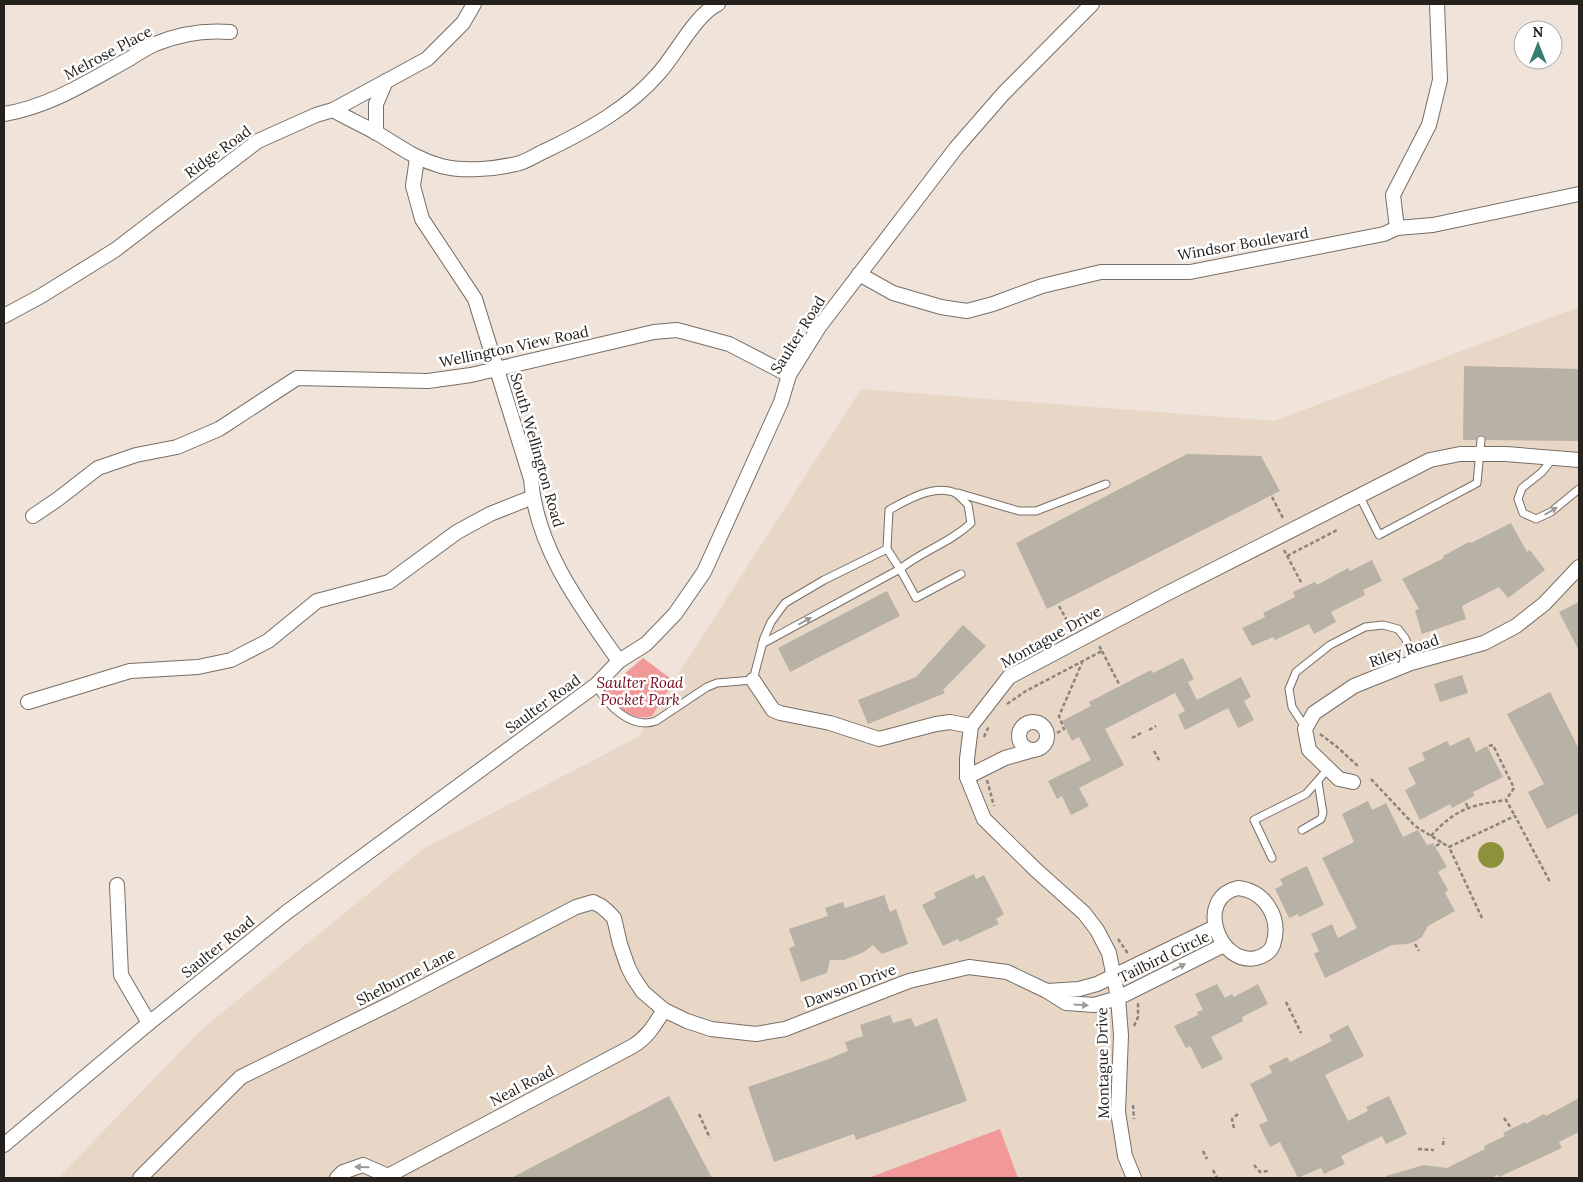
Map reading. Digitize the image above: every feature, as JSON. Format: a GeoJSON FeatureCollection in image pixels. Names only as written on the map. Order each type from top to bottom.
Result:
{"type":"FeatureCollection","features":[{"type":"Feature","properties":{"kind":"street","name":"Ridge Road"},"geometry":{"type":"LineString","coordinates":[[4,316],[41,296],[115,250],[258,141],[316,115],[333,110],[427,59],[463,23],[474,4]]}},
{"type":"Feature","properties":{"kind":"street"},"geometry":{"type":"LineString","coordinates":[[333,110],[417,158],[443,166],[481,169],[518,164],[574,137],[610,116],[638,94],[660,73],[711,7],[718,4]]}},
{"type":"Feature","properties":{"kind":"street","name":"Saulter Road"},"geometry":{"type":"LineString","coordinates":[[4,1145],[149,1023],[287,912],[596,685],[619,661],[646,644],[669,620],[704,572],[781,402],[789,374],[820,327],[956,148],[1004,94],[1092,4]]}},
{"type":"Feature","properties":{"kind":"street"},"geometry":{"type":"LineString","coordinates":[[1397,228],[1393,195],[1429,125],[1440,80],[1436,4]]}},
{"type":"Feature","properties":{"kind":"street","name":"Melrose Place"},"geometry":{"type":"LineString","coordinates":[[4,114],[24,111],[62,96],[156,44],[195,32],[209,30],[230,32]]}},
{"type":"Feature","properties":{"kind":"street"},"geometry":{"type":"LineString","coordinates":[[376,133],[376,104],[386,81]]}},
{"type":"Feature","properties":{"kind":"street","name":"South Wellington Road"},"geometry":{"type":"LineString","coordinates":[[417,158],[413,186],[422,219],[475,299],[531,479],[532,498],[547,543],[572,594],[619,661]]}},
{"type":"Feature","properties":{"kind":"street","name":"Windsor Boulevard"},"geometry":{"type":"LineString","coordinates":[[859,274],[892,293],[967,311],[993,304],[1042,286],[1101,272],[1190,272],[1384,234],[1397,228],[1433,225],[1579,194]]}},
{"type":"Feature","properties":{"kind":"street","name":"Wellington View Road"},"geometry":{"type":"LineString","coordinates":[[33,516],[98,468],[136,455],[176,447],[219,429],[297,378],[428,382],[472,375],[654,332],[677,330],[729,344],[789,374]]}},
{"type":"Feature","properties":{"kind":"street","name":"Montague Drive"},"geometry":{"type":"LineString","coordinates":[[1134,1178],[1125,1156],[1118,1112],[1121,1036],[1118,998],[1109,953],[1097,930],[1084,913],[1036,870],[984,819],[967,777],[971,726],[1008,677],[1157,598],[1430,460],[1460,454],[1480,447],[1579,460]]}},
{"type":"Feature","properties":{"kind":"street"},"geometry":{"type":"LineString","coordinates":[[28,702],[130,670],[198,667],[231,660],[268,641],[317,601],[389,582],[457,532],[490,514],[532,498]]}},
{"type":"Feature","properties":{"kind":"street","name":"Riley Road"},"geometry":{"type":"LineString","coordinates":[[1306,728],[1314,713],[1354,686],[1416,662],[1484,643],[1516,626],[1544,604],[1579,566]]}},
{"type":"Feature","properties":{"kind":"street"},"geometry":{"type":"LineString","coordinates":[[753,680],[773,710],[780,714],[844,727],[879,738],[950,722],[971,726]]}},
{"type":"Feature","properties":{"kind":"street"},"geometry":{"type":"LineString","coordinates":[[967,777],[1005,758],[1041,748],[1046,741],[1047,732],[1045,728],[1037,722],[1028,722],[1023,725],[1005,758]]}},
{"type":"Feature","properties":{"kind":"street"},"geometry":{"type":"LineString","coordinates":[[1306,728],[1309,750],[1339,779],[1353,782]]}},
{"type":"Feature","properties":{"kind":"street"},"geometry":{"type":"LineString","coordinates":[[1019,733],[1020,743],[1024,747],[1033,750]]}},
{"type":"Feature","properties":{"kind":"street"},"geometry":{"type":"LineString","coordinates":[[117,885],[121,975],[149,1023]]}},
{"type":"Feature","properties":{"kind":"street","name":"Tailbird Circle"},"geometry":{"type":"LineString","coordinates":[[1238,888],[1254,892],[1268,904],[1274,920],[1275,936],[1271,949],[1264,956],[1252,959],[1244,958],[1233,953],[1224,945],[1215,927],[1216,904],[1219,898],[1230,890],[1238,888]]}},
{"type":"Feature","properties":{"kind":"street","name":"Shelburne Lane"},"geometry":{"type":"LineString","coordinates":[[140,1178],[241,1077],[392,1003],[576,907],[593,902],[601,906],[614,918],[628,968],[644,992],[664,1010]]}},
{"type":"Feature","properties":{"kind":"street","name":"Tailbird Circle"},"geometry":{"type":"LineString","coordinates":[[1114,977],[1215,927]]}},
{"type":"Feature","properties":{"kind":"street","name":"Tailbird Circle"},"geometry":{"type":"LineString","coordinates":[[1118,998],[1224,945]]}},
{"type":"Feature","properties":{"kind":"street","name":"Dawson Drive"},"geometry":{"type":"LineString","coordinates":[[664,1010],[687,1021],[711,1028],[756,1034],[785,1028],[909,981],[957,969],[982,968],[1007,972],[1047,991],[1066,1003],[1094,1005],[1118,998]]}},
{"type":"Feature","properties":{"kind":"street","name":"Dawson Drive"},"geometry":{"type":"LineString","coordinates":[[1047,991],[1079,989],[1114,977]]}},
{"type":"Feature","properties":{"kind":"street","name":"Neal Road"},"geometry":{"type":"LineString","coordinates":[[386,1177],[633,1046],[651,1030],[664,1010]]}},
{"type":"Feature","properties":{"kind":"street"},"geometry":{"type":"LineString","coordinates":[[337,1178],[343,1172],[363,1165],[386,1177]]}},
{"type":"Feature","properties":{"kind":"lane"},"geometry":{"type":"LineString","coordinates":[[1359,496],[1379,535],[1477,482],[1480,447]]}},
{"type":"Feature","properties":{"kind":"lane"},"geometry":{"type":"LineString","coordinates":[[1554,458],[1542,472],[1522,488],[1518,499],[1523,513],[1536,518],[1551,512],[1579,489]]}},
{"type":"Feature","properties":{"kind":"lane"},"geometry":{"type":"LineString","coordinates":[[961,574],[916,598],[887,549],[889,510],[915,496],[940,490],[1019,511],[1036,511],[1106,484]]}},
{"type":"Feature","properties":{"kind":"lane"},"geometry":{"type":"LineString","coordinates":[[762,644],[960,534],[971,523],[968,505],[955,493]]}},
{"type":"Feature","properties":{"kind":"lane"},"geometry":{"type":"LineString","coordinates":[[596,685],[602,696],[625,717],[640,724],[649,724],[707,687],[717,683],[753,680],[770,622],[785,603],[824,580],[887,549]]}},
{"type":"Feature","properties":{"kind":"lane"},"geometry":{"type":"LineString","coordinates":[[1306,728],[1292,708],[1289,689],[1296,672],[1330,645],[1365,627],[1383,625],[1398,629],[1416,662]]}},
{"type":"Feature","properties":{"kind":"lane"},"geometry":{"type":"LineString","coordinates":[[1272,858],[1254,820],[1306,794],[1328,769]]}},
{"type":"Feature","properties":{"kind":"lane"},"geometry":{"type":"LineString","coordinates":[[1302,830],[1321,819],[1323,813],[1318,782]]}},
{"type":"Feature","properties":{"kind":"path"},"geometry":{"type":"LineString","coordinates":[[1272,497],[1285,522]]}},
{"type":"Feature","properties":{"kind":"path"},"geometry":{"type":"LineString","coordinates":[[1287,556],[1339,529]]}},
{"type":"Feature","properties":{"kind":"path"},"geometry":{"type":"LineString","coordinates":[[1281,544],[1302,584]]}},
{"type":"Feature","properties":{"kind":"path"},"geometry":{"type":"LineString","coordinates":[[1059,606],[1072,631]]}},
{"type":"Feature","properties":{"kind":"path"},"geometry":{"type":"LineString","coordinates":[[1096,640],[1120,684]]}},
{"type":"Feature","properties":{"kind":"path"},"geometry":{"type":"LineString","coordinates":[[1006,705],[1011,699],[1102,651]]}},
{"type":"Feature","properties":{"kind":"path"},"geometry":{"type":"LineString","coordinates":[[1057,733],[1064,729],[1059,716],[1082,662]]}},
{"type":"Feature","properties":{"kind":"path"},"geometry":{"type":"LineString","coordinates":[[983,740],[992,722]]}},
{"type":"Feature","properties":{"kind":"path"},"geometry":{"type":"LineString","coordinates":[[1149,730],[1156,726]]}},
{"type":"Feature","properties":{"kind":"path"},"geometry":{"type":"LineString","coordinates":[[1306,728],[1324,737],[1359,767]]}},
{"type":"Feature","properties":{"kind":"path"},"geometry":{"type":"LineString","coordinates":[[1132,738],[1141,733]]}},
{"type":"Feature","properties":{"kind":"path"},"geometry":{"type":"LineString","coordinates":[[1431,836],[1443,822],[1460,811],[1480,804],[1506,800],[1514,788],[1493,745],[1489,746]]}},
{"type":"Feature","properties":{"kind":"path"},"geometry":{"type":"LineString","coordinates":[[1154,751],[1160,762]]}},
{"type":"Feature","properties":{"kind":"path"},"geometry":{"type":"LineString","coordinates":[[983,769],[994,804],[993,812]]}},
{"type":"Feature","properties":{"kind":"path"},"geometry":{"type":"LineString","coordinates":[[1371,779],[1415,826],[1449,846],[1482,918]]}},
{"type":"Feature","properties":{"kind":"path"},"geometry":{"type":"LineString","coordinates":[[1506,800],[1550,882]]}},
{"type":"Feature","properties":{"kind":"path"},"geometry":{"type":"LineString","coordinates":[[1466,803],[1468,808]]}},
{"type":"Feature","properties":{"kind":"path"},"geometry":{"type":"LineString","coordinates":[[1449,846],[1515,816]]}},
{"type":"Feature","properties":{"kind":"path"},"geometry":{"type":"LineString","coordinates":[[1436,846],[1442,842]]}},
{"type":"Feature","properties":{"kind":"path"},"geometry":{"type":"LineString","coordinates":[[1114,934],[1124,947],[1134,967]]}},
{"type":"Feature","properties":{"kind":"path"},"geometry":{"type":"LineString","coordinates":[[1415,944],[1419,951]]}},
{"type":"Feature","properties":{"kind":"path"},"geometry":{"type":"LineString","coordinates":[[1132,1029],[1136,1023],[1138,1000],[1142,995],[1140,986]]}},
{"type":"Feature","properties":{"kind":"path"},"geometry":{"type":"LineString","coordinates":[[1286,1002],[1302,1033]]}},
{"type":"Feature","properties":{"kind":"path"},"geometry":{"type":"LineString","coordinates":[[1132,1101],[1134,1119]]}},
{"type":"Feature","properties":{"kind":"path"},"geometry":{"type":"LineString","coordinates":[[699,1114],[710,1138]]}},
{"type":"Feature","properties":{"kind":"path"},"geometry":{"type":"LineString","coordinates":[[1234,1128],[1232,1119],[1238,1114]]}},
{"type":"Feature","properties":{"kind":"path"},"geometry":{"type":"LineString","coordinates":[[1504,1118],[1511,1128]]}},
{"type":"Feature","properties":{"kind":"path"},"geometry":{"type":"LineString","coordinates":[[1443,1145],[1444,1138]]}},
{"type":"Feature","properties":{"kind":"path"},"geometry":{"type":"LineString","coordinates":[[1418,1149],[1434,1150]]}},
{"type":"Feature","properties":{"kind":"path"},"geometry":{"type":"LineString","coordinates":[[1203,1151],[1207,1159]]}},
{"type":"Feature","properties":{"kind":"path"},"geometry":{"type":"LineString","coordinates":[[1254,1165],[1256,1170],[1260,1172],[1268,1171]]}},
{"type":"Feature","properties":{"kind":"path"},"geometry":{"type":"LineString","coordinates":[[1213,1170],[1217,1178]]}},
{"type":"Feature","properties":{"kind":"shaded area"},"geometry":{"type":"Polygon","coordinates":[[[1579,307],[1579,1178],[58,1178],[202,1029],[423,849],[638,737],[861,389],[1274,421],[1579,307]]]}},
{"type":"Feature","properties":{"kind":"shaded area"},"geometry":{"type":"Polygon","coordinates":[[[1491,842],[1500,846],[1504,855],[1500,864],[1491,868],[1482,864],[1478,855],[1482,846],[1491,842]]]}},
{"type":"Feature","properties":{"kind":"green space","name":"Saulter Road Pocket Park"},"geometry":{"type":"Polygon","coordinates":[[[643,658],[674,681],[652,716],[645,718],[631,715],[613,702],[604,691],[643,658]]]}},
{"type":"Feature","properties":{"kind":"green space"},"geometry":{"type":"Polygon","coordinates":[[[1000,1129],[1018,1178],[868,1178],[1000,1129]]]}},
{"type":"Feature","properties":{"kind":"building"},"geometry":{"type":"Polygon","coordinates":[[[1464,366],[1579,369],[1579,441],[1486,440],[1481,435],[1476,440],[1463,440],[1464,366]]]}},
{"type":"Feature","properties":{"kind":"building"},"geometry":{"type":"Polygon","coordinates":[[[1187,454],[1261,456],[1280,491],[1047,609],[1016,543],[1187,454]]]}},
{"type":"Feature","properties":{"kind":"building"},"geometry":{"type":"Polygon","coordinates":[[[1511,523],[1527,552],[1530,550],[1545,570],[1508,598],[1499,587],[1462,606],[1466,619],[1422,634],[1415,610],[1419,609],[1402,579],[1444,558],[1443,556],[1469,542],[1471,543],[1511,523]]]}},
{"type":"Feature","properties":{"kind":"building"},"geometry":{"type":"Polygon","coordinates":[[[1372,560],[1382,581],[1363,590],[1365,595],[1331,612],[1336,622],[1314,634],[1309,624],[1275,640],[1273,637],[1252,646],[1242,628],[1265,617],[1263,613],[1295,597],[1293,592],[1315,582],[1317,585],[1348,568],[1350,571],[1372,560]]]}},
{"type":"Feature","properties":{"kind":"building"},"geometry":{"type":"Polygon","coordinates":[[[887,591],[900,616],[790,672],[778,648],[887,591]]]}},
{"type":"Feature","properties":{"kind":"building"},"geometry":{"type":"Polygon","coordinates":[[[1579,602],[1579,651],[1559,612],[1579,602]]]}},
{"type":"Feature","properties":{"kind":"building"},"geometry":{"type":"Polygon","coordinates":[[[963,625],[986,646],[943,690],[945,693],[868,724],[858,700],[916,677],[963,625]]]}},
{"type":"Feature","properties":{"kind":"building"},"geometry":{"type":"Polygon","coordinates":[[[1183,658],[1194,679],[1188,682],[1197,700],[1241,677],[1251,697],[1244,701],[1254,720],[1238,728],[1228,708],[1185,730],[1178,715],[1185,711],[1175,693],[1105,729],[1124,765],[1079,788],[1089,806],[1071,815],[1062,796],[1057,799],[1048,781],[1091,760],[1079,737],[1072,741],[1062,721],[1091,706],[1089,702],[1151,670],[1153,673],[1183,658]]]}},
{"type":"Feature","properties":{"kind":"building"},"geometry":{"type":"Polygon","coordinates":[[[1462,675],[1468,693],[1440,702],[1434,684],[1462,675]]]}},
{"type":"Feature","properties":{"kind":"building"},"geometry":{"type":"Polygon","coordinates":[[[1550,692],[1579,749],[1579,813],[1547,829],[1528,792],[1544,784],[1507,714],[1550,692]]]}},
{"type":"Feature","properties":{"kind":"building"},"geometry":{"type":"Polygon","coordinates":[[[1469,737],[1476,752],[1487,746],[1503,777],[1473,792],[1474,796],[1452,808],[1450,804],[1420,820],[1405,790],[1416,784],[1408,768],[1425,760],[1422,753],[1447,741],[1450,746],[1469,737]]]}},
{"type":"Feature","properties":{"kind":"building"},"geometry":{"type":"Polygon","coordinates":[[[1368,801],[1372,810],[1386,803],[1403,837],[1418,830],[1427,845],[1433,843],[1447,867],[1438,872],[1448,890],[1445,893],[1455,911],[1428,926],[1422,937],[1416,941],[1408,944],[1392,945],[1325,978],[1314,954],[1319,951],[1311,934],[1332,924],[1338,938],[1357,928],[1322,858],[1354,842],[1342,814],[1368,801]]]}},
{"type":"Feature","properties":{"kind":"building"},"geometry":{"type":"Polygon","coordinates":[[[1307,866],[1324,905],[1299,917],[1298,914],[1289,918],[1275,889],[1283,885],[1280,879],[1307,866]]]}},
{"type":"Feature","properties":{"kind":"building"},"geometry":{"type":"Polygon","coordinates":[[[974,874],[976,879],[984,875],[1004,914],[996,919],[999,924],[960,942],[958,939],[943,946],[922,905],[936,898],[934,893],[974,874]]]}},
{"type":"Feature","properties":{"kind":"building"},"geometry":{"type":"Polygon","coordinates":[[[884,895],[890,912],[896,909],[908,944],[882,954],[873,945],[864,952],[844,960],[830,960],[827,973],[801,982],[789,948],[795,946],[789,929],[828,916],[825,908],[843,902],[845,908],[884,895]]]}},
{"type":"Feature","properties":{"kind":"building"},"geometry":{"type":"Polygon","coordinates":[[[1217,984],[1225,998],[1232,994],[1234,997],[1258,984],[1268,1004],[1242,1017],[1243,1021],[1211,1037],[1223,1059],[1202,1069],[1190,1046],[1186,1048],[1174,1026],[1198,1015],[1197,1012],[1203,1010],[1195,994],[1217,984]]]}},
{"type":"Feature","properties":{"kind":"building"},"geometry":{"type":"Polygon","coordinates":[[[890,1015],[893,1023],[911,1018],[915,1027],[937,1018],[967,1101],[856,1140],[854,1134],[774,1162],[748,1087],[848,1051],[845,1042],[863,1036],[860,1025],[890,1015]]]}},
{"type":"Feature","properties":{"kind":"building"},"geometry":{"type":"Polygon","coordinates":[[[1348,1025],[1364,1056],[1325,1075],[1348,1121],[1368,1111],[1366,1107],[1389,1096],[1407,1134],[1386,1144],[1382,1136],[1341,1156],[1345,1164],[1324,1174],[1321,1168],[1298,1178],[1280,1142],[1270,1147],[1259,1125],[1268,1121],[1250,1084],[1272,1073],[1269,1066],[1287,1057],[1290,1062],[1332,1041],[1329,1035],[1348,1025]]]}},
{"type":"Feature","properties":{"kind":"building"},"geometry":{"type":"Polygon","coordinates":[[[669,1096],[712,1178],[511,1178],[669,1096]]]}},
{"type":"Feature","properties":{"kind":"building"},"geometry":{"type":"Polygon","coordinates":[[[1579,1098],[1579,1132],[1559,1142],[1562,1148],[1499,1177],[1498,1175],[1491,1178],[1386,1178],[1386,1176],[1424,1165],[1447,1168],[1485,1149],[1484,1146],[1505,1136],[1503,1133],[1525,1122],[1526,1124],[1544,1114],[1546,1116],[1579,1098]]]}}]}
